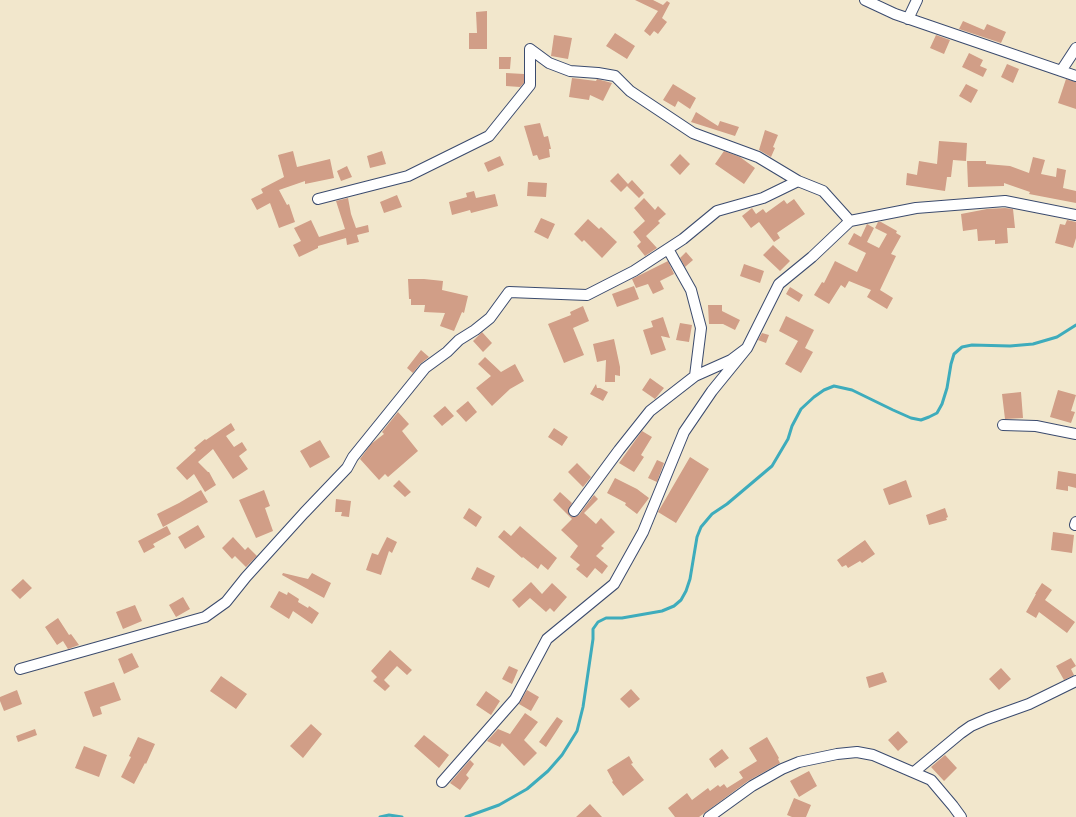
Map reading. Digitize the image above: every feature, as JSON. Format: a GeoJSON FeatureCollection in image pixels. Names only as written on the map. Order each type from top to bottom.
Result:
{"type":"FeatureCollection","features":[{"type":"Feature","properties":{"kind":"street"},"geometry":{"type":"LineString","coordinates":[[865,0],[908,19],[1076,76]]}},
{"type":"Feature","properties":{"kind":"street"},"geometry":{"type":"LineString","coordinates":[[908,19],[917,0]]}},
{"type":"Feature","properties":{"kind":"street"},"geometry":{"type":"LineString","coordinates":[[1061,71],[1076,48]]}},
{"type":"Feature","properties":{"kind":"street"},"geometry":{"type":"LineString","coordinates":[[318,199],[408,176],[489,136],[530,85],[530,49],[549,63],[570,71],[615,76],[630,91],[693,133],[758,157],[798,181],[823,191],[850,221]]}},
{"type":"Feature","properties":{"kind":"street"},"geometry":{"type":"LineString","coordinates":[[20,669],[205,617],[226,602],[246,577],[347,468],[353,457],[425,368],[447,352],[459,340],[485,322],[494,313],[509,292],[587,295],[634,271],[683,239],[717,211],[763,198],[798,181]]}},
{"type":"Feature","properties":{"kind":"street"},"geometry":{"type":"LineString","coordinates":[[442,782],[515,699],[547,639],[614,584],[644,532],[684,432],[712,391],[747,348],[780,284],[812,258],[850,221],[916,208],[1005,201],[1076,215]]}},
{"type":"Feature","properties":{"kind":"street"},"geometry":{"type":"LineString","coordinates":[[668,249],[691,290],[701,328],[695,376]]}},
{"type":"Feature","properties":{"kind":"street"},"geometry":{"type":"LineString","coordinates":[[574,511],[650,411],[695,376],[731,360],[747,348]]}},
{"type":"Feature","properties":{"kind":"street"},"geometry":{"type":"LineString","coordinates":[[1003,425],[1036,426],[1076,434]]}},
{"type":"Feature","properties":{"kind":"street"},"geometry":{"type":"LineString","coordinates":[[914,772],[971,726],[1029,704],[1076,682]]}},
{"type":"Feature","properties":{"kind":"street"},"geometry":{"type":"LineString","coordinates":[[709,817],[752,786],[799,762],[837,754],[857,752],[873,755],[931,780],[961,817]]}},
{"type":"Feature","properties":{"kind":"building"},"geometry":{"type":"Polygon","coordinates":[[[635,0],[653,0],[663,5],[667,1],[670,3],[662,18],[667,22],[658,34],[654,31],[650,36],[644,31],[658,11],[635,0]]]}},
{"type":"Feature","properties":{"kind":"building"},"geometry":{"type":"Polygon","coordinates":[[[487,11],[487,49],[469,49],[469,33],[477,33],[476,12],[487,11]]]}},
{"type":"Feature","properties":{"kind":"building"},"geometry":{"type":"Polygon","coordinates":[[[963,21],[984,30],[987,24],[1006,32],[1001,43],[959,29],[963,21]]]}},
{"type":"Feature","properties":{"kind":"building"},"geometry":{"type":"Polygon","coordinates":[[[615,33],[635,46],[627,59],[606,46],[615,33]]]}},
{"type":"Feature","properties":{"kind":"building"},"geometry":{"type":"Polygon","coordinates":[[[554,35],[572,38],[568,59],[551,56],[554,35]]]}},
{"type":"Feature","properties":{"kind":"building"},"geometry":{"type":"Polygon","coordinates":[[[936,35],[950,40],[944,54],[930,48],[936,35]]]}},
{"type":"Feature","properties":{"kind":"building"},"geometry":{"type":"Polygon","coordinates":[[[969,53],[983,60],[980,66],[987,69],[983,77],[962,67],[969,53]]]}},
{"type":"Feature","properties":{"kind":"building"},"geometry":{"type":"Polygon","coordinates":[[[499,57],[511,57],[510,69],[499,69],[499,57]]]}},
{"type":"Feature","properties":{"kind":"building"},"geometry":{"type":"Polygon","coordinates":[[[1007,64],[1019,69],[1013,83],[1001,77],[1007,64]]]}},
{"type":"Feature","properties":{"kind":"building"},"geometry":{"type":"Polygon","coordinates":[[[506,73],[524,74],[524,83],[520,87],[506,86],[506,73]]]}},
{"type":"Feature","properties":{"kind":"building"},"geometry":{"type":"Polygon","coordinates":[[[572,78],[596,81],[597,79],[612,83],[603,101],[590,95],[589,100],[569,97],[572,78]]]}},
{"type":"Feature","properties":{"kind":"building"},"geometry":{"type":"Polygon","coordinates":[[[1066,79],[1076,82],[1076,109],[1058,103],[1066,79]]]}},
{"type":"Feature","properties":{"kind":"building"},"geometry":{"type":"Polygon","coordinates":[[[673,84],[696,98],[690,109],[678,101],[675,107],[663,100],[673,84]]]}},
{"type":"Feature","properties":{"kind":"building"},"geometry":{"type":"Polygon","coordinates":[[[966,84],[978,90],[971,103],[959,96],[966,84]]]}},
{"type":"Feature","properties":{"kind":"building"},"geometry":{"type":"Polygon","coordinates":[[[696,112],[718,126],[720,121],[739,127],[735,136],[691,122],[696,112]]]}},
{"type":"Feature","properties":{"kind":"building"},"geometry":{"type":"Polygon","coordinates":[[[540,123],[544,137],[548,136],[551,149],[549,149],[550,157],[539,160],[537,155],[533,156],[524,126],[540,123]]]}},
{"type":"Feature","properties":{"kind":"building"},"geometry":{"type":"Polygon","coordinates":[[[765,130],[778,135],[771,157],[759,150],[765,130]]]}},
{"type":"Feature","properties":{"kind":"building"},"geometry":{"type":"Polygon","coordinates":[[[939,141],[967,143],[966,161],[953,160],[951,177],[947,177],[945,191],[906,185],[907,173],[917,175],[919,161],[937,164],[939,141]]]}},
{"type":"Feature","properties":{"kind":"building"},"geometry":{"type":"Polygon","coordinates":[[[293,151],[297,167],[330,159],[334,178],[305,184],[305,181],[279,190],[287,205],[289,204],[295,222],[279,228],[270,203],[257,210],[251,199],[263,193],[261,189],[284,177],[278,155],[293,151]]]}},
{"type":"Feature","properties":{"kind":"building"},"geometry":{"type":"Polygon","coordinates":[[[382,151],[386,164],[370,168],[367,156],[382,151]]]}},
{"type":"Feature","properties":{"kind":"building"},"geometry":{"type":"Polygon","coordinates":[[[724,151],[740,157],[755,168],[744,184],[715,164],[724,151]]]}},
{"type":"Feature","properties":{"kind":"building"},"geometry":{"type":"Polygon","coordinates":[[[680,154],[690,164],[680,175],[670,165],[680,154]]]}},
{"type":"Feature","properties":{"kind":"building"},"geometry":{"type":"Polygon","coordinates":[[[500,156],[504,165],[488,172],[484,163],[500,156]]]}},
{"type":"Feature","properties":{"kind":"building"},"geometry":{"type":"Polygon","coordinates":[[[1033,157],[1045,160],[1041,174],[1056,177],[1057,168],[1066,170],[1063,188],[1076,191],[1076,203],[1029,194],[1030,192],[1004,183],[1004,186],[968,187],[967,161],[986,161],[986,164],[1010,166],[1029,173],[1033,157]]]}},
{"type":"Feature","properties":{"kind":"building"},"geometry":{"type":"Polygon","coordinates":[[[347,166],[352,177],[341,181],[337,171],[347,166]]]}},
{"type":"Feature","properties":{"kind":"building"},"geometry":{"type":"Polygon","coordinates":[[[618,173],[628,184],[632,180],[644,193],[639,198],[627,186],[621,192],[610,181],[618,173]]]}},
{"type":"Feature","properties":{"kind":"building"},"geometry":{"type":"Polygon","coordinates":[[[528,182],[547,183],[546,197],[527,196],[528,182]]]}},
{"type":"Feature","properties":{"kind":"building"},"geometry":{"type":"Polygon","coordinates":[[[474,191],[476,198],[495,194],[498,206],[471,213],[470,210],[452,215],[449,202],[467,197],[466,193],[474,191]]]}},
{"type":"Feature","properties":{"kind":"building"},"geometry":{"type":"Polygon","coordinates":[[[397,195],[402,207],[384,213],[380,202],[397,195]]]}},
{"type":"Feature","properties":{"kind":"building"},"geometry":{"type":"Polygon","coordinates":[[[348,198],[351,214],[356,228],[368,225],[369,232],[357,235],[359,242],[347,245],[346,238],[318,246],[318,248],[299,257],[293,245],[301,241],[294,228],[311,220],[319,237],[345,229],[336,201],[348,198]]]}},
{"type":"Feature","properties":{"kind":"building"},"geometry":{"type":"Polygon","coordinates":[[[644,198],[655,210],[658,206],[666,214],[658,221],[660,223],[646,236],[657,248],[645,256],[637,246],[641,242],[633,232],[645,221],[634,208],[644,198]]]}},
{"type":"Feature","properties":{"kind":"building"},"geometry":{"type":"Polygon","coordinates":[[[794,199],[805,214],[777,233],[780,238],[774,242],[759,222],[751,228],[742,216],[752,208],[756,214],[763,209],[766,213],[784,200],[787,204],[794,199]]]}},
{"type":"Feature","properties":{"kind":"building"},"geometry":{"type":"Polygon","coordinates":[[[987,209],[1013,209],[1015,228],[1007,228],[1008,243],[995,244],[995,240],[978,241],[977,229],[963,231],[961,214],[987,209]]]}},
{"type":"Feature","properties":{"kind":"building"},"geometry":{"type":"Polygon","coordinates":[[[541,218],[555,224],[548,239],[534,232],[541,218]]]}},
{"type":"Feature","properties":{"kind":"building"},"geometry":{"type":"Polygon","coordinates":[[[588,219],[599,229],[601,227],[617,242],[602,258],[584,240],[582,242],[574,234],[588,219]]]}},
{"type":"Feature","properties":{"kind":"building"},"geometry":{"type":"Polygon","coordinates":[[[1067,220],[1076,222],[1076,238],[1073,248],[1055,243],[1060,224],[1065,225],[1067,220]]]}},
{"type":"Feature","properties":{"kind":"building"},"geometry":{"type":"Polygon","coordinates":[[[878,222],[881,222],[897,231],[896,233],[901,236],[891,254],[896,256],[880,290],[893,298],[887,309],[867,297],[871,290],[849,281],[845,288],[841,285],[829,304],[814,295],[822,282],[824,283],[835,261],[857,272],[866,253],[848,244],[854,233],[861,237],[867,224],[874,228],[867,242],[879,248],[887,234],[875,228],[878,222]]]}},
{"type":"Feature","properties":{"kind":"building"},"geometry":{"type":"Polygon","coordinates":[[[773,245],[790,261],[780,271],[763,255],[773,245]]]}},
{"type":"Feature","properties":{"kind":"building"},"geometry":{"type":"Polygon","coordinates":[[[686,252],[693,260],[685,267],[680,258],[686,252]]]}},
{"type":"Feature","properties":{"kind":"building"},"geometry":{"type":"Polygon","coordinates":[[[668,261],[674,274],[660,281],[664,289],[653,294],[648,284],[636,288],[632,279],[668,261]]]}},
{"type":"Feature","properties":{"kind":"building"},"geometry":{"type":"Polygon","coordinates":[[[744,264],[764,271],[760,283],[740,276],[744,264]]]}},
{"type":"Feature","properties":{"kind":"building"},"geometry":{"type":"Polygon","coordinates":[[[408,279],[443,281],[442,290],[468,296],[464,313],[462,312],[454,331],[440,326],[445,313],[424,312],[425,305],[411,305],[411,299],[409,299],[408,279]]]}},
{"type":"Feature","properties":{"kind":"building"},"geometry":{"type":"Polygon","coordinates":[[[634,286],[639,299],[617,307],[612,294],[634,286]]]}},
{"type":"Feature","properties":{"kind":"building"},"geometry":{"type":"Polygon","coordinates":[[[790,287],[803,295],[799,302],[786,294],[790,287]]]}},
{"type":"Feature","properties":{"kind":"building"},"geometry":{"type":"Polygon","coordinates":[[[708,305],[722,305],[722,311],[740,320],[735,330],[723,324],[709,324],[708,305]]]}},
{"type":"Feature","properties":{"kind":"building"},"geometry":{"type":"Polygon","coordinates":[[[583,306],[589,321],[573,328],[584,355],[564,363],[548,324],[571,315],[570,312],[583,306]]]}},
{"type":"Feature","properties":{"kind":"building"},"geometry":{"type":"Polygon","coordinates":[[[786,316],[814,330],[805,348],[813,352],[801,373],[785,364],[798,341],[779,331],[786,316]]]}},
{"type":"Feature","properties":{"kind":"building"},"geometry":{"type":"Polygon","coordinates":[[[663,317],[670,338],[661,336],[666,350],[651,355],[643,330],[653,327],[651,321],[663,317]]]}},
{"type":"Feature","properties":{"kind":"building"},"geometry":{"type":"Polygon","coordinates":[[[680,323],[692,325],[689,342],[676,340],[680,323]]]}},
{"type":"Feature","properties":{"kind":"building"},"geometry":{"type":"Polygon","coordinates":[[[482,332],[492,343],[483,352],[473,341],[482,332]]]}},
{"type":"Feature","properties":{"kind":"building"},"geometry":{"type":"Polygon","coordinates":[[[762,333],[769,335],[766,343],[758,340],[762,333]]]}},
{"type":"Feature","properties":{"kind":"building"},"geometry":{"type":"Polygon","coordinates":[[[614,339],[620,367],[620,376],[615,375],[615,382],[605,382],[606,360],[597,362],[593,344],[614,339]]]}},
{"type":"Feature","properties":{"kind":"building"},"geometry":{"type":"Polygon","coordinates":[[[421,350],[429,357],[420,364],[413,373],[407,368],[421,350]]]}},
{"type":"Feature","properties":{"kind":"building"},"geometry":{"type":"Polygon","coordinates":[[[485,357],[501,372],[515,364],[524,381],[510,389],[492,406],[476,388],[491,376],[478,364],[485,357]]]}},
{"type":"Feature","properties":{"kind":"building"},"geometry":{"type":"Polygon","coordinates":[[[650,378],[664,388],[655,399],[642,390],[650,378]]]}},
{"type":"Feature","properties":{"kind":"building"},"geometry":{"type":"Polygon","coordinates":[[[596,384],[597,388],[608,392],[603,401],[590,394],[596,384]]]}},
{"type":"Feature","properties":{"kind":"building"},"geometry":{"type":"Polygon","coordinates":[[[1058,390],[1076,395],[1071,411],[1075,412],[1071,423],[1050,417],[1058,390]]]}},
{"type":"Feature","properties":{"kind":"building"},"geometry":{"type":"Polygon","coordinates":[[[1021,392],[1023,418],[1005,419],[1002,394],[1021,392]]]}},
{"type":"Feature","properties":{"kind":"building"},"geometry":{"type":"Polygon","coordinates":[[[468,401],[477,412],[466,422],[456,411],[468,401]]]}},
{"type":"Feature","properties":{"kind":"building"},"geometry":{"type":"Polygon","coordinates":[[[445,406],[454,416],[442,426],[433,416],[445,406]]]}},
{"type":"Feature","properties":{"kind":"building"},"geometry":{"type":"Polygon","coordinates":[[[398,412],[409,424],[402,431],[418,451],[388,477],[385,474],[379,480],[360,459],[371,444],[384,434],[382,432],[398,412]]]}},
{"type":"Feature","properties":{"kind":"building"},"geometry":{"type":"Polygon","coordinates":[[[231,423],[235,430],[226,436],[234,447],[242,442],[247,450],[239,456],[248,469],[233,479],[213,449],[198,462],[209,472],[216,485],[205,492],[194,474],[187,480],[176,468],[196,450],[194,448],[205,439],[206,440],[231,423]]]}},
{"type":"Feature","properties":{"kind":"building"},"geometry":{"type":"Polygon","coordinates":[[[554,428],[568,437],[562,446],[548,437],[554,428]]]}},
{"type":"Feature","properties":{"kind":"building"},"geometry":{"type":"Polygon","coordinates":[[[642,431],[652,437],[641,455],[644,457],[634,472],[619,463],[642,431]]]}},
{"type":"Feature","properties":{"kind":"building"},"geometry":{"type":"Polygon","coordinates":[[[320,440],[330,457],[310,468],[300,451],[320,440]]]}},
{"type":"Feature","properties":{"kind":"building"},"geometry":{"type":"Polygon","coordinates":[[[690,457],[709,469],[676,523],[658,512],[690,457]]]}},
{"type":"Feature","properties":{"kind":"building"},"geometry":{"type":"Polygon","coordinates":[[[657,460],[664,463],[657,482],[648,478],[657,460]]]}},
{"type":"Feature","properties":{"kind":"building"},"geometry":{"type":"Polygon","coordinates":[[[577,463],[591,477],[583,487],[568,472],[577,463]]]}},
{"type":"Feature","properties":{"kind":"building"},"geometry":{"type":"Polygon","coordinates":[[[1058,471],[1076,474],[1076,488],[1068,486],[1068,491],[1056,489],[1058,471]]]}},
{"type":"Feature","properties":{"kind":"building"},"geometry":{"type":"Polygon","coordinates":[[[615,478],[637,489],[649,498],[637,514],[625,505],[626,503],[607,493],[615,478]]]}},
{"type":"Feature","properties":{"kind":"building"},"geometry":{"type":"Polygon","coordinates":[[[399,480],[411,492],[405,497],[393,486],[399,480]]]}},
{"type":"Feature","properties":{"kind":"building"},"geometry":{"type":"Polygon","coordinates":[[[906,480],[912,497],[889,505],[883,489],[906,480]]]}},
{"type":"Feature","properties":{"kind":"building"},"geometry":{"type":"Polygon","coordinates":[[[201,490],[208,502],[163,527],[157,514],[201,490]]]}},
{"type":"Feature","properties":{"kind":"building"},"geometry":{"type":"Polygon","coordinates":[[[264,490],[270,506],[265,508],[273,531],[256,538],[239,500],[264,490]]]}},
{"type":"Feature","properties":{"kind":"building"},"geometry":{"type":"Polygon","coordinates":[[[560,492],[572,503],[568,511],[570,516],[574,517],[579,515],[594,495],[598,499],[584,513],[596,524],[601,518],[615,532],[601,546],[604,548],[596,556],[608,566],[602,574],[595,568],[587,578],[576,569],[580,565],[570,557],[578,546],[561,530],[572,519],[553,500],[560,492]]]}},
{"type":"Feature","properties":{"kind":"building"},"geometry":{"type":"Polygon","coordinates":[[[336,499],[351,501],[349,517],[341,516],[342,512],[335,512],[336,499]]]}},
{"type":"Feature","properties":{"kind":"building"},"geometry":{"type":"Polygon","coordinates":[[[469,508],[482,517],[476,527],[463,518],[469,508]]]}},
{"type":"Feature","properties":{"kind":"building"},"geometry":{"type":"Polygon","coordinates":[[[945,508],[948,517],[946,518],[947,520],[929,525],[926,515],[945,508]]]}},
{"type":"Feature","properties":{"kind":"building"},"geometry":{"type":"Polygon","coordinates":[[[198,525],[205,537],[185,549],[178,537],[198,525]]]}},
{"type":"Feature","properties":{"kind":"building"},"geometry":{"type":"Polygon","coordinates":[[[167,526],[171,534],[153,544],[155,547],[144,553],[138,541],[167,526]]]}},
{"type":"Feature","properties":{"kind":"building"},"geometry":{"type":"Polygon","coordinates":[[[520,526],[557,558],[548,570],[541,564],[538,569],[523,557],[522,558],[498,537],[504,530],[511,536],[520,526]]]}},
{"type":"Feature","properties":{"kind":"building"},"geometry":{"type":"Polygon","coordinates":[[[1053,532],[1074,535],[1072,553],[1051,550],[1053,532]]]}},
{"type":"Feature","properties":{"kind":"building"},"geometry":{"type":"Polygon","coordinates":[[[233,537],[245,550],[248,547],[257,556],[246,567],[235,556],[232,559],[222,548],[233,537]]]}},
{"type":"Feature","properties":{"kind":"building"},"geometry":{"type":"Polygon","coordinates":[[[387,537],[397,542],[392,553],[389,551],[381,575],[366,570],[372,553],[378,555],[387,537]]]}},
{"type":"Feature","properties":{"kind":"building"},"geometry":{"type":"Polygon","coordinates":[[[865,540],[875,554],[862,563],[860,561],[848,568],[846,565],[842,567],[837,560],[865,540]]]}},
{"type":"Feature","properties":{"kind":"building"},"geometry":{"type":"Polygon","coordinates":[[[477,567],[495,576],[489,588],[471,579],[477,567]]]}},
{"type":"Feature","properties":{"kind":"building"},"geometry":{"type":"Polygon","coordinates":[[[283,573],[308,579],[312,573],[331,583],[324,598],[282,575],[283,573]]]}},
{"type":"Feature","properties":{"kind":"building"},"geometry":{"type":"Polygon","coordinates":[[[23,579],[32,588],[20,599],[11,590],[23,579]]]}},
{"type":"Feature","properties":{"kind":"building"},"geometry":{"type":"Polygon","coordinates":[[[531,582],[542,594],[552,583],[567,597],[554,612],[550,608],[546,612],[530,598],[519,608],[512,600],[531,582]]]}},
{"type":"Feature","properties":{"kind":"building"},"geometry":{"type":"Polygon","coordinates":[[[1042,583],[1052,590],[1045,600],[1075,622],[1067,633],[1039,612],[1036,618],[1026,612],[1042,583]]]}},
{"type":"Feature","properties":{"kind":"building"},"geometry":{"type":"Polygon","coordinates":[[[279,591],[287,595],[288,592],[299,599],[298,602],[308,608],[309,606],[319,613],[312,624],[293,611],[289,619],[270,607],[279,591]]]}},
{"type":"Feature","properties":{"kind":"building"},"geometry":{"type":"Polygon","coordinates":[[[183,597],[190,609],[176,617],[169,605],[183,597]]]}},
{"type":"Feature","properties":{"kind":"building"},"geometry":{"type":"Polygon","coordinates":[[[135,605],[142,621],[123,629],[116,612],[135,605]]]}},
{"type":"Feature","properties":{"kind":"building"},"geometry":{"type":"Polygon","coordinates":[[[58,618],[69,635],[71,634],[79,645],[68,649],[63,641],[57,645],[45,627],[58,618]]]}},
{"type":"Feature","properties":{"kind":"building"},"geometry":{"type":"Polygon","coordinates":[[[390,650],[412,670],[407,675],[397,666],[384,680],[390,686],[385,691],[373,681],[377,677],[371,671],[390,650]]]}},
{"type":"Feature","properties":{"kind":"building"},"geometry":{"type":"Polygon","coordinates":[[[132,653],[139,667],[124,674],[118,659],[132,653]]]}},
{"type":"Feature","properties":{"kind":"building"},"geometry":{"type":"Polygon","coordinates":[[[1071,658],[1076,666],[1071,669],[1074,675],[1064,680],[1056,666],[1071,658]]]}},
{"type":"Feature","properties":{"kind":"building"},"geometry":{"type":"Polygon","coordinates":[[[509,666],[518,670],[512,684],[502,679],[509,666]]]}},
{"type":"Feature","properties":{"kind":"building"},"geometry":{"type":"Polygon","coordinates":[[[1001,668],[1011,679],[999,690],[989,679],[1001,668]]]}},
{"type":"Feature","properties":{"kind":"building"},"geometry":{"type":"Polygon","coordinates":[[[883,672],[887,682],[869,688],[866,677],[883,672]]]}},
{"type":"Feature","properties":{"kind":"building"},"geometry":{"type":"Polygon","coordinates":[[[221,676],[247,694],[236,709],[210,691],[221,676]]]}},
{"type":"Feature","properties":{"kind":"building"},"geometry":{"type":"Polygon","coordinates":[[[114,682],[121,700],[100,707],[102,714],[93,717],[84,692],[114,682]]]}},
{"type":"Feature","properties":{"kind":"building"},"geometry":{"type":"Polygon","coordinates":[[[631,689],[640,699],[629,708],[620,699],[631,689]]]}},
{"type":"Feature","properties":{"kind":"building"},"geometry":{"type":"Polygon","coordinates":[[[17,690],[22,704],[4,711],[0,697],[17,690]]]}},
{"type":"Feature","properties":{"kind":"building"},"geometry":{"type":"Polygon","coordinates":[[[527,690],[539,697],[531,711],[519,704],[527,690]]]}},
{"type":"Feature","properties":{"kind":"building"},"geometry":{"type":"Polygon","coordinates":[[[486,691],[500,701],[491,715],[476,705],[486,691]]]}},
{"type":"Feature","properties":{"kind":"building"},"geometry":{"type":"Polygon","coordinates":[[[525,713],[538,722],[524,740],[537,753],[524,766],[502,743],[500,747],[487,741],[498,729],[510,734],[525,713]]]}},
{"type":"Feature","properties":{"kind":"building"},"geometry":{"type":"Polygon","coordinates":[[[557,717],[563,721],[546,747],[539,742],[557,717]]]}},
{"type":"Feature","properties":{"kind":"building"},"geometry":{"type":"Polygon","coordinates":[[[311,724],[322,734],[303,758],[290,746],[311,724]]]}},
{"type":"Feature","properties":{"kind":"building"},"geometry":{"type":"Polygon","coordinates":[[[35,729],[37,735],[18,742],[16,736],[35,729]]]}},
{"type":"Feature","properties":{"kind":"building"},"geometry":{"type":"Polygon","coordinates":[[[898,731],[908,742],[898,751],[888,740],[898,731]]]}},
{"type":"Feature","properties":{"kind":"building"},"geometry":{"type":"Polygon","coordinates":[[[424,735],[449,755],[439,768],[414,746],[424,735]]]}},
{"type":"Feature","properties":{"kind":"building"},"geometry":{"type":"Polygon","coordinates":[[[138,737],[155,744],[146,764],[145,763],[134,784],[121,777],[131,757],[129,756],[138,737]]]}},
{"type":"Feature","properties":{"kind":"building"},"geometry":{"type":"Polygon","coordinates":[[[767,737],[779,758],[780,763],[748,781],[699,817],[675,817],[668,808],[687,793],[692,800],[708,788],[710,791],[718,785],[720,787],[724,784],[727,788],[743,778],[739,772],[757,761],[749,748],[767,737]]]}},
{"type":"Feature","properties":{"kind":"building"},"geometry":{"type":"Polygon","coordinates":[[[84,746],[107,755],[99,777],[75,768],[84,746]]]}},
{"type":"Feature","properties":{"kind":"building"},"geometry":{"type":"Polygon","coordinates":[[[722,749],[729,758],[715,768],[709,759],[722,749]]]}},
{"type":"Feature","properties":{"kind":"building"},"geometry":{"type":"Polygon","coordinates":[[[945,755],[957,768],[944,781],[931,767],[945,755]]]}},
{"type":"Feature","properties":{"kind":"building"},"geometry":{"type":"Polygon","coordinates":[[[629,756],[633,763],[631,764],[644,780],[623,796],[612,782],[613,781],[607,770],[629,756]]]}},
{"type":"Feature","properties":{"kind":"building"},"geometry":{"type":"Polygon","coordinates":[[[470,760],[474,764],[466,775],[469,778],[460,790],[450,783],[470,760]]]}},
{"type":"Feature","properties":{"kind":"building"},"geometry":{"type":"Polygon","coordinates":[[[809,771],[817,786],[799,797],[790,781],[809,771]]]}},
{"type":"Feature","properties":{"kind":"building"},"geometry":{"type":"Polygon","coordinates":[[[794,798],[811,805],[806,817],[792,817],[787,815],[794,798]]]}},
{"type":"Feature","properties":{"kind":"building"},"geometry":{"type":"Polygon","coordinates":[[[590,804],[602,817],[576,817],[590,804]]]}},
{"type":"Feature","properties":{"kind":"waterway"},"geometry":{"type":"LineString","coordinates":[[466,817],[499,805],[527,789],[548,771],[562,755],[577,731],[583,707],[593,639],[593,629],[598,622],[606,618],[622,618],[662,611],[674,606],[681,600],[690,579],[697,537],[701,527],[712,514],[727,504],[772,466],[788,439],[792,426],[801,409],[814,397],[824,390],[834,386],[852,390],[911,418],[921,420],[937,413],[942,404],[947,388],[954,354],[962,347],[972,345],[1010,346],[1033,344],[1057,337],[1076,325]]}},
{"type":"Feature","properties":{"kind":"waterway"},"geometry":{"type":"LineString","coordinates":[[380,817],[389,815],[402,817]]}}]}
